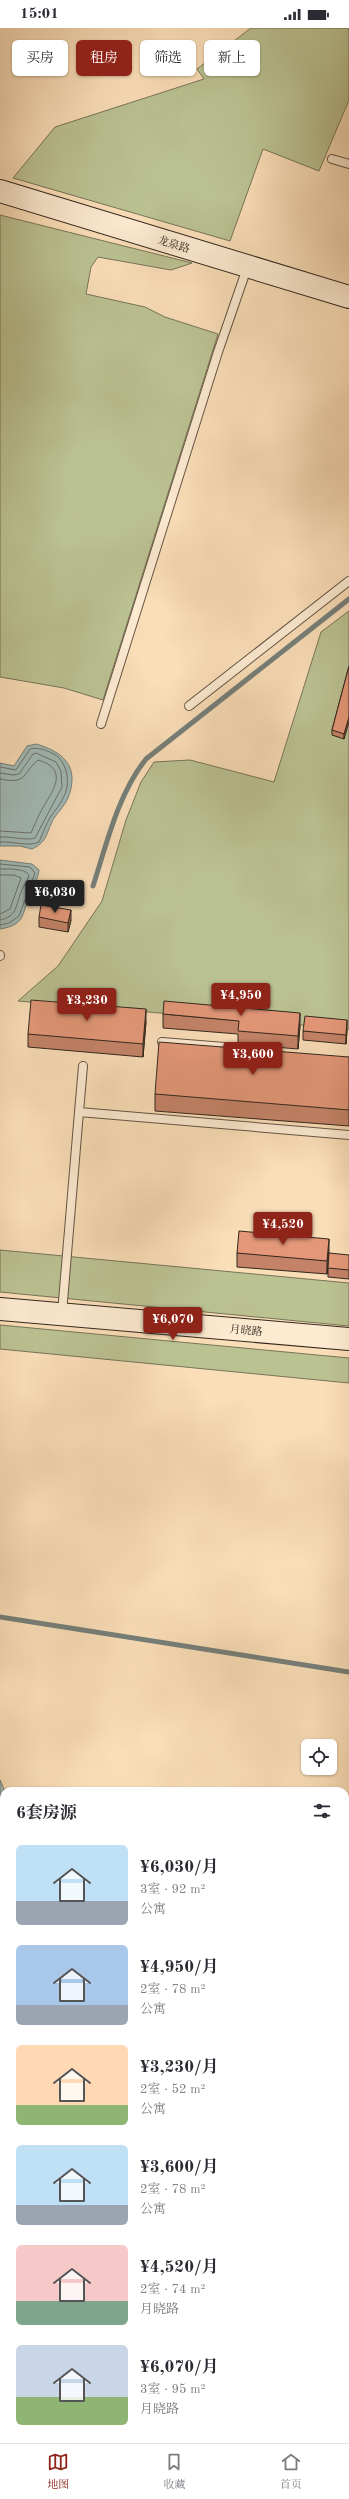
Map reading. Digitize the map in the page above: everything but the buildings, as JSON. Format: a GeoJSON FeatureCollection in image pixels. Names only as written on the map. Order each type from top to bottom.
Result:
{"type":"FeatureCollection","features":[{"type":"Feature","properties":{"kind":"street","name":"龙泉路"},"geometry":{"type":"LineString","coordinates":[[0,191],[349,297]]}},
{"type":"Feature","properties":{"kind":"street","name":"月晓路"},"geometry":{"type":"LineString","coordinates":[[0,1308],[349,1339]]}},
{"type":"Feature","properties":{"kind":"lane"},"geometry":{"type":"LineString","coordinates":[[332,159],[349,164]]}},
{"type":"Feature","properties":{"kind":"lane"},"geometry":{"type":"LineString","coordinates":[[101,724],[218,352],[248,267]]}},
{"type":"Feature","properties":{"kind":"lane"},"geometry":{"type":"LineString","coordinates":[[189,706],[349,581]]}},
{"type":"Feature","properties":{"kind":"lane"},"geometry":{"type":"LineString","coordinates":[[162,1042],[255,1050]]}},
{"type":"Feature","properties":{"kind":"lane"},"geometry":{"type":"LineString","coordinates":[[61,1314],[83,1066]]}},
{"type":"Feature","properties":{"kind":"lane"},"geometry":{"type":"LineString","coordinates":[[79,1112],[349,1135]]}},
{"type":"Feature","properties":{"kind":"green space"},"geometry":{"type":"Polygon","coordinates":[[[251,28],[349,28],[349,100],[319,171],[263,149],[230,241],[13,178],[55,127],[204,79],[197,69],[204,64],[204,76],[260,76],[260,40],[235,40],[251,28]]]}},
{"type":"Feature","properties":{"kind":"green space"},"geometry":{"type":"Polygon","coordinates":[[[0,215],[192,263],[171,270],[98,257],[91,267],[86,294],[145,307],[165,317],[218,334],[103,700],[64,688],[0,677],[0,215]]]}},
{"type":"Feature","properties":{"kind":"green space"},"geometry":{"type":"Polygon","coordinates":[[[349,611],[349,1029],[18,1001],[58,966],[102,901],[126,820],[141,782],[154,762],[190,760],[274,782],[321,632],[349,611]]]}},
{"type":"Feature","properties":{"kind":"green space"},"geometry":{"type":"Polygon","coordinates":[[[0,1250],[349,1283],[349,1326],[0,1292],[0,1250]]]}},
{"type":"Feature","properties":{"kind":"green space"},"geometry":{"type":"Polygon","coordinates":[[[0,1325],[349,1358],[349,1383],[0,1349],[0,1325]]]}},
{"type":"Feature","properties":{"kind":"water"},"geometry":{"type":"Polygon","coordinates":[[[36,744],[54,751],[62,756],[67,762],[71,769],[72,778],[68,798],[51,823],[44,840],[37,846],[32,849],[20,846],[0,846],[0,763],[14,766],[27,746],[36,744]]]}},
{"type":"Feature","properties":{"kind":"water"},"geometry":{"type":"Polygon","coordinates":[[[0,860],[32,864],[39,870],[38,877],[31,891],[22,917],[15,925],[0,929],[0,860]]]}},
{"type":"Feature","properties":{"kind":"water"},"geometry":{"type":"Polygon","coordinates":[[[0,1780],[3,1787],[0,1787],[0,1780]]]}},
{"type":"Feature","properties":{"kind":"waterway"},"geometry":{"type":"LineString","coordinates":[[93,886],[121,803],[136,773],[146,759],[349,599]]}},
{"type":"Feature","properties":{"kind":"waterway"},"geometry":{"type":"LineString","coordinates":[[0,1617],[349,1672]]}}]}
